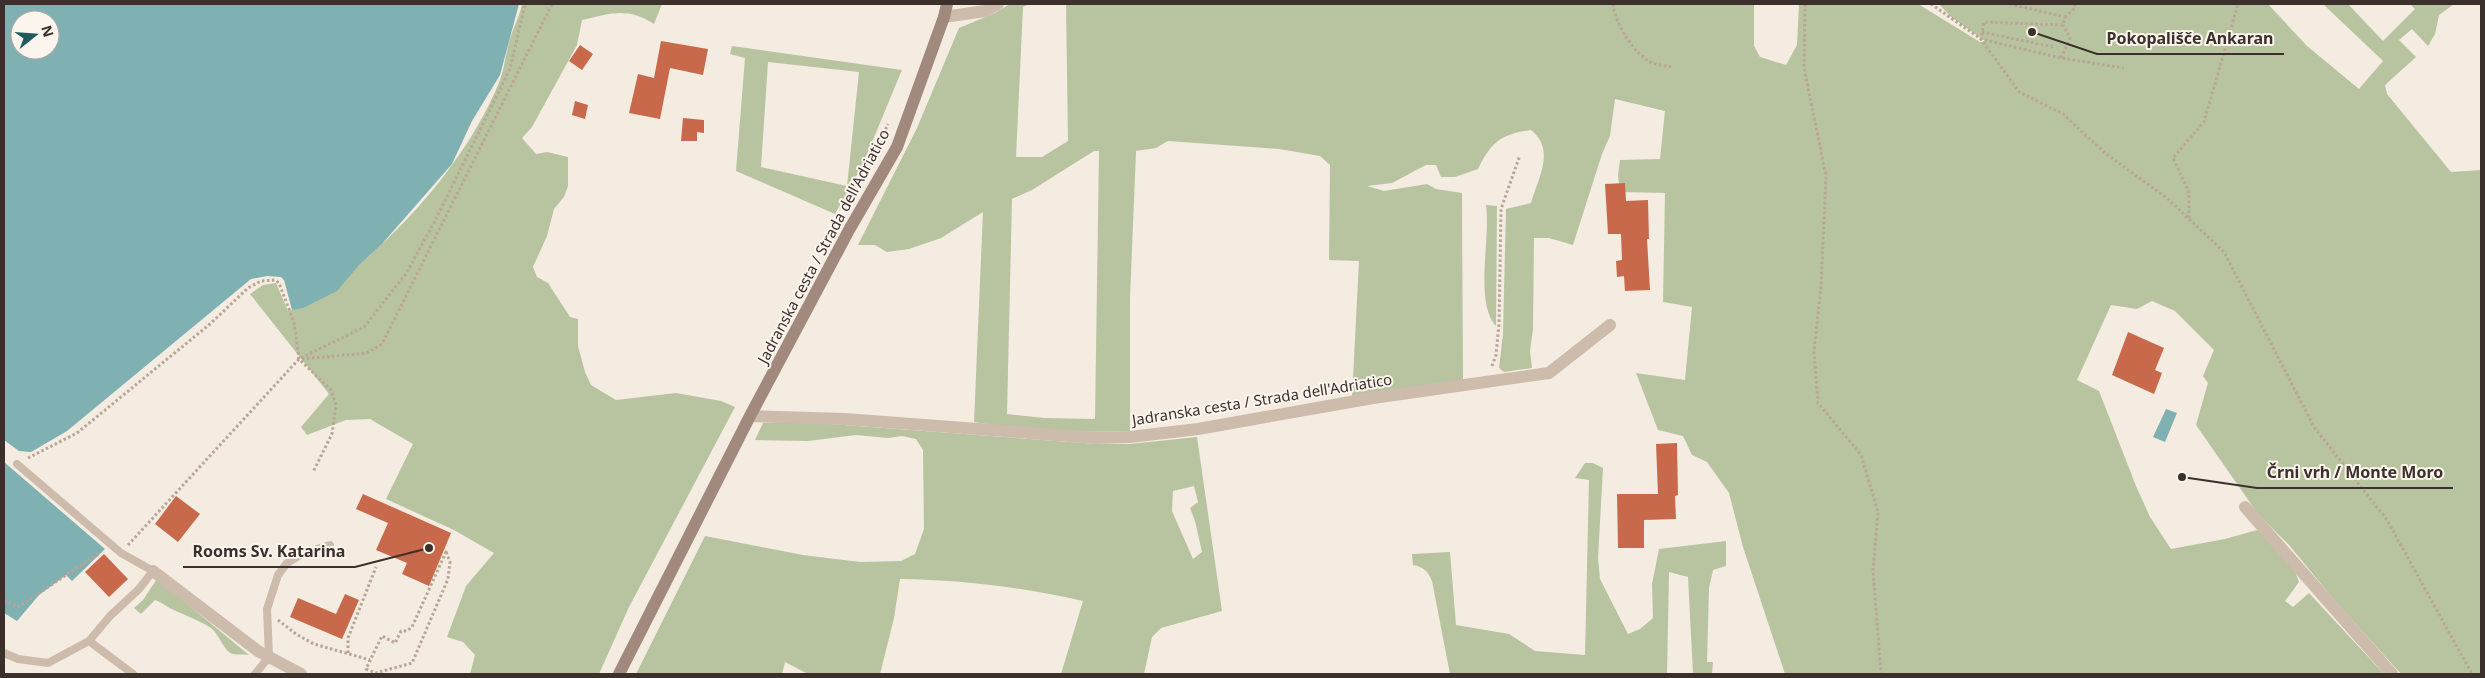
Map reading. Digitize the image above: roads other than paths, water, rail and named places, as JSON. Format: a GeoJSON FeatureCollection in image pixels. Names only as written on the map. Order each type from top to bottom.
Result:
{"type":"FeatureCollection","features":[{"type":"Feature","properties":{"kind":"main road","name":"Jadranska cesta / Strada dell'Adriatico"},"geometry":{"type":"LineString","coordinates":[[620,674],[750,416],[849,230],[897,147],[944,17],[946,4]]}},
{"type":"Feature","properties":{"kind":"street"},"geometry":{"type":"LineString","coordinates":[[944,17],[985,11],[998,4]]}},
{"type":"Feature","properties":{"kind":"street","name":"Jadranska cesta / Strada dell'Adriatico"},"geometry":{"type":"LineString","coordinates":[[750,416],[845,418],[1096,438],[1130,437],[1198,429],[1373,398],[1549,373],[1610,325]]}},
{"type":"Feature","properties":{"kind":"street"},"geometry":{"type":"LineString","coordinates":[[2246,507],[2392,674]]}},
{"type":"Feature","properties":{"kind":"street"},"geometry":{"type":"LineString","coordinates":[[153,571],[239,637],[268,657],[300,674]]}},
{"type":"Feature","properties":{"kind":"lane"},"geometry":{"type":"LineString","coordinates":[[4,652],[18,659],[48,662],[89,641],[110,616],[139,589],[153,571],[121,553],[17,464]]}},
{"type":"Feature","properties":{"kind":"lane"},"geometry":{"type":"LineString","coordinates":[[255,674],[268,657],[267,610],[278,575],[287,563],[302,554],[330,545]]}},
{"type":"Feature","properties":{"kind":"lane"},"geometry":{"type":"LineString","coordinates":[[89,641],[133,674]]}},
{"type":"Feature","properties":{"kind":"water"},"geometry":{"type":"Polygon","coordinates":[[[4,4],[519,4],[500,75],[472,121],[452,164],[382,244],[359,265],[337,291],[303,308],[292,310],[284,280],[281,277],[267,276],[251,279],[67,431],[31,452],[19,451],[4,440],[4,4]]]}},
{"type":"Feature","properties":{"kind":"water"},"geometry":{"type":"Polygon","coordinates":[[[2166,409],[2177,413],[2165,442],[2153,437],[2166,409]]]}},
{"type":"Feature","properties":{"kind":"water"},"geometry":{"type":"Polygon","coordinates":[[[4,462],[105,549],[72,581],[66,575],[39,595],[17,621],[4,613],[4,462]]]}},
{"type":"Feature","properties":{"kind":"place","name":"Pokopališče Ankaran"},"geometry":{"type":"Point","coordinates":[2032,32]}},
{"type":"Feature","properties":{"kind":"place","name":"Črni vrh / Monte Moro"},"geometry":{"type":"Point","coordinates":[2182,477]}},
{"type":"Feature","properties":{"kind":"place","name":"Rooms Sv. Katarina"},"geometry":{"type":"Point","coordinates":[429,548]}}]}
